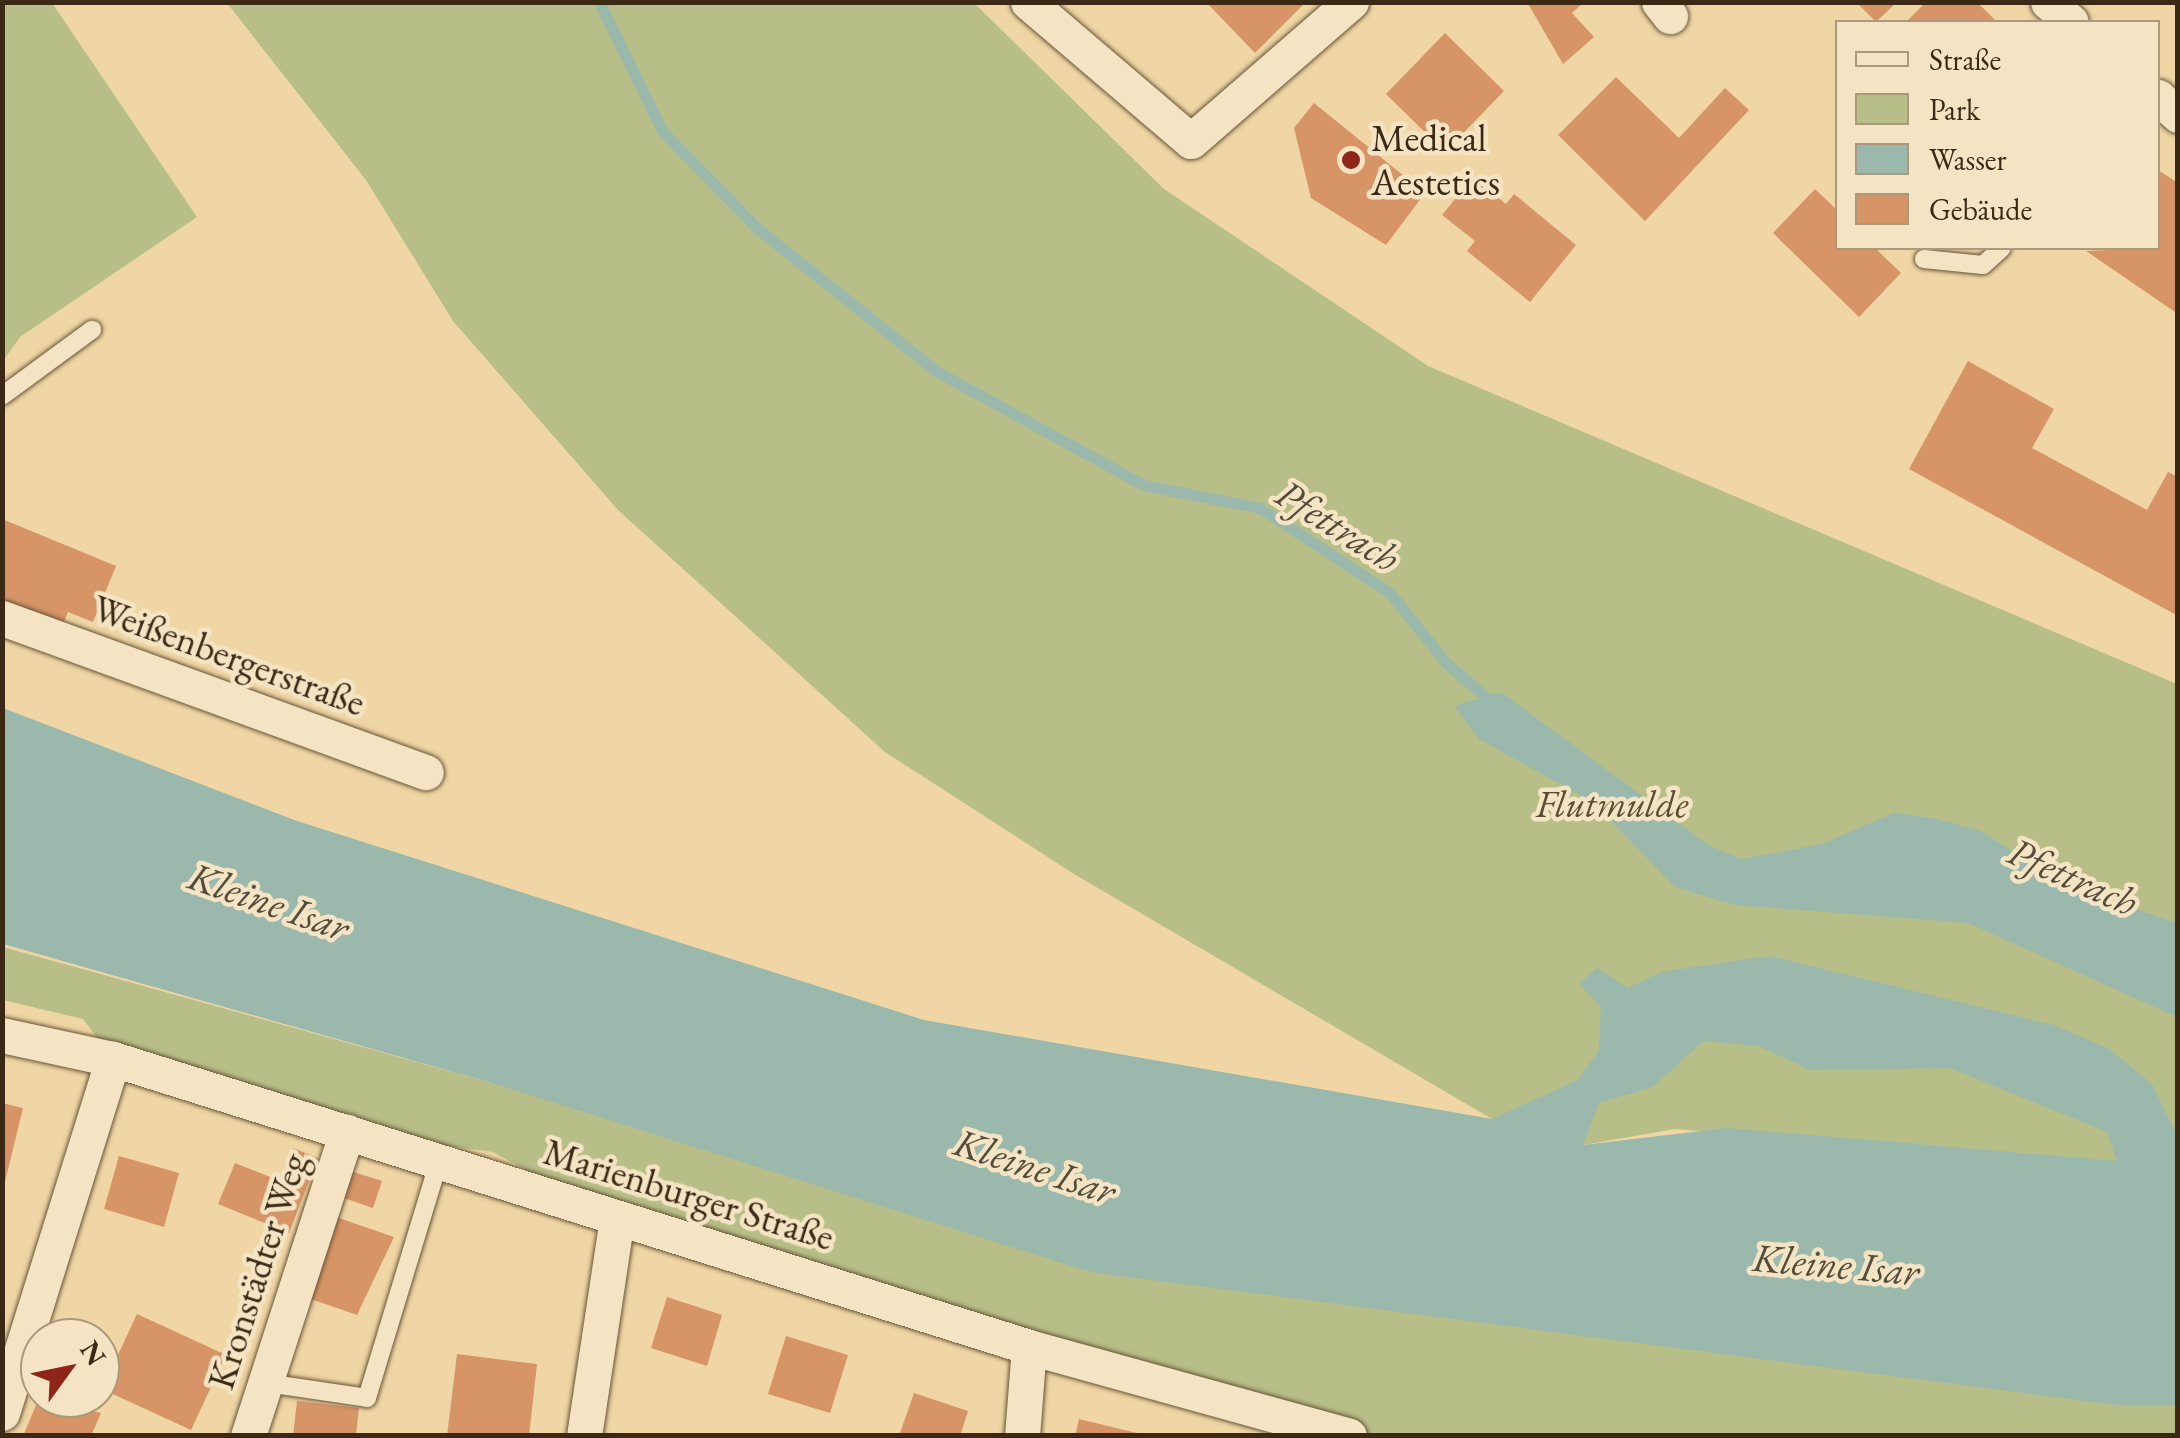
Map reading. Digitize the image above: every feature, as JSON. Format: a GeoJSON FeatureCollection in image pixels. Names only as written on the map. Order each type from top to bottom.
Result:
{"type":"FeatureCollection","features":[{"type":"Feature","properties":{"kind":"street"},"geometry":{"type":"LineString","coordinates":[[1028,2],[1191,142],[1351,2]]}},
{"type":"Feature","properties":{"kind":"street","name":"Weißenbergerstraße"},"geometry":{"type":"LineString","coordinates":[[2,618],[426,772]]}},
{"type":"Feature","properties":{"kind":"street","name":"Marienburger Straße"},"geometry":{"type":"LineString","coordinates":[[2,1035],[114,1059],[440,1158],[617,1219],[1029,1347],[1349,1436]]}},
{"type":"Feature","properties":{"kind":"street"},"geometry":{"type":"LineString","coordinates":[[2,1414],[114,1059]]}},
{"type":"Feature","properties":{"kind":"street","name":"Kronstädter Weg"},"geometry":{"type":"LineString","coordinates":[[248,1436],[347,1132]]}},
{"type":"Feature","properties":{"kind":"street"},"geometry":{"type":"LineString","coordinates":[[584,1436],[617,1219]]}},
{"type":"Feature","properties":{"kind":"street"},"geometry":{"type":"LineString","coordinates":[[1022,1436],[1029,1347]]}},
{"type":"Feature","properties":{"kind":"lane"},"geometry":{"type":"LineString","coordinates":[[1924,259],[1982,266],[2000,250]]}},
{"type":"Feature","properties":{"kind":"lane"},"geometry":{"type":"LineString","coordinates":[[2,396],[92,330]]}},
{"type":"Feature","properties":{"kind":"lane"},"geometry":{"type":"LineString","coordinates":[[266,1382],[367,1398],[440,1158]]}},
{"type":"Feature","properties":{"kind":"green space"},"geometry":{"type":"Polygon","coordinates":[[[3,2],[52,3],[197,217],[20,337],[3,361],[3,2]]]}},
{"type":"Feature","properties":{"kind":"green space","name":"Flutmulde"},"geometry":{"type":"Polygon","coordinates":[[[227,3],[974,3],[1164,189],[1428,366],[2177,684],[2177,1175],[1675,1129],[1583,1145],[1492,1119],[1074,874],[885,752],[618,510],[453,321],[366,180],[227,3]]]}},
{"type":"Feature","properties":{"kind":"green space"},"geometry":{"type":"Polygon","coordinates":[[[3,947],[492,1083],[2115,1405],[2177,1405],[2177,1435],[1349,1435],[617,1219],[493,1152],[347,1132],[113,1059],[83,1019],[3,1000],[3,947]]]}},
{"type":"Feature","properties":{"kind":"water"},"geometry":{"type":"Polygon","coordinates":[[[1501,692],[1710,846],[1742,859],[1822,844],[1894,813],[1933,818],[1981,831],[2068,887],[2177,923],[2177,1017],[1968,923],[1735,905],[1675,887],[1594,803],[1479,739],[1454,706],[1501,692]]]}},
{"type":"Feature","properties":{"kind":"water","name":"Kleine Isar"},"geometry":{"type":"Polygon","coordinates":[[[3,708],[297,821],[924,1020],[1492,1119],[1578,1080],[1599,1050],[1601,1007],[1579,984],[1597,968],[1628,988],[1661,972],[1770,956],[2054,1025],[2109,1049],[2152,1084],[2177,1136],[2177,1405],[2116,1405],[1090,1272],[492,1083],[3,944],[3,708]],[[1703,1041],[1653,1087],[1599,1103],[1583,1145],[1727,1128],[2117,1161],[2107,1132],[1950,1068],[1810,1070],[1759,1046],[1703,1041]]]}},
{"type":"Feature","properties":{"kind":"building"},"geometry":{"type":"Polygon","coordinates":[[[1206,2],[1306,2],[1255,53],[1206,2]]]}},
{"type":"Feature","properties":{"kind":"building"},"geometry":{"type":"Polygon","coordinates":[[[1527,2],[1584,2],[1572,13],[1594,37],[1563,64],[1527,2]]]}},
{"type":"Feature","properties":{"kind":"building"},"geometry":{"type":"Polygon","coordinates":[[[1856,2],[1897,2],[1878,20],[1856,2]]]}},
{"type":"Feature","properties":{"kind":"building"},"geometry":{"type":"Polygon","coordinates":[[[1926,2],[1977,2],[1995,20],[1908,20],[1926,2]]]}},
{"type":"Feature","properties":{"kind":"building"},"geometry":{"type":"Polygon","coordinates":[[[1445,33],[1504,91],[1445,152],[1386,94],[1445,33]]]}},
{"type":"Feature","properties":{"kind":"building"},"geometry":{"type":"Polygon","coordinates":[[[1616,77],[1679,138],[1725,88],[1749,110],[1645,221],[1558,135],[1616,77]]]}},
{"type":"Feature","properties":{"kind":"building"},"geometry":{"type":"Polygon","coordinates":[[[1314,103],[1425,193],[1386,245],[1311,198],[1294,128],[1314,103]]]}},
{"type":"Feature","properties":{"kind":"building"},"geometry":{"type":"Polygon","coordinates":[[[2160,171],[2178,183],[2178,314],[2086,251],[2160,250],[2160,171]]]}},
{"type":"Feature","properties":{"kind":"building"},"geometry":{"type":"Polygon","coordinates":[[[1473,177],[1506,204],[1514,194],[1576,245],[1530,302],[1467,251],[1475,241],[1442,215],[1473,177]]]}},
{"type":"Feature","properties":{"kind":"building"},"geometry":{"type":"Polygon","coordinates":[[[1815,189],[1835,208],[1835,250],[1877,250],[1901,273],[1859,317],[1773,233],[1815,189]]]}},
{"type":"Feature","properties":{"kind":"building"},"geometry":{"type":"Polygon","coordinates":[[[1968,361],[2054,409],[2032,448],[2147,510],[2168,472],[2178,477],[2178,616],[1909,469],[1968,361]]]}},
{"type":"Feature","properties":{"kind":"building"},"geometry":{"type":"Polygon","coordinates":[[[2,519],[116,566],[93,622],[68,612],[58,636],[2,613],[2,519]]]}},
{"type":"Feature","properties":{"kind":"building"},"geometry":{"type":"Polygon","coordinates":[[[2,1103],[23,1108],[4,1186],[2,1186],[2,1103]]]}},
{"type":"Feature","properties":{"kind":"building"},"geometry":{"type":"Polygon","coordinates":[[[293,1148],[318,1158],[289,1233],[218,1204],[235,1163],[280,1181],[293,1148]]]}},
{"type":"Feature","properties":{"kind":"building"},"geometry":{"type":"Polygon","coordinates":[[[119,1156],[179,1173],[164,1227],[104,1209],[119,1156]]]}},
{"type":"Feature","properties":{"kind":"building"},"geometry":{"type":"Polygon","coordinates":[[[347,1170],[382,1181],[373,1208],[338,1196],[347,1170]]]}},
{"type":"Feature","properties":{"kind":"building"},"geometry":{"type":"Polygon","coordinates":[[[336,1217],[394,1237],[357,1315],[308,1298],[336,1217]]]}},
{"type":"Feature","properties":{"kind":"building"},"geometry":{"type":"Polygon","coordinates":[[[667,1297],[722,1315],[707,1366],[651,1348],[667,1297]]]}},
{"type":"Feature","properties":{"kind":"building"},"geometry":{"type":"Polygon","coordinates":[[[137,1314],[226,1355],[191,1430],[120,1397],[120,1350],[137,1314]]]}},
{"type":"Feature","properties":{"kind":"building"},"geometry":{"type":"Polygon","coordinates":[[[786,1336],[848,1355],[830,1413],[768,1394],[786,1336]]]}},
{"type":"Feature","properties":{"kind":"building"},"geometry":{"type":"Polygon","coordinates":[[[457,1354],[537,1364],[529,1436],[447,1436],[457,1354]]]}},
{"type":"Feature","properties":{"kind":"building"},"geometry":{"type":"Polygon","coordinates":[[[914,1393],[968,1411],[960,1436],[899,1436],[914,1393]]]}},
{"type":"Feature","properties":{"kind":"building"},"geometry":{"type":"Polygon","coordinates":[[[297,1401],[359,1408],[356,1436],[293,1436],[297,1401]]]}},
{"type":"Feature","properties":{"kind":"building"},"geometry":{"type":"Polygon","coordinates":[[[31,1418],[99,1418],[91,1436],[23,1436],[31,1418]]]}},
{"type":"Feature","properties":{"kind":"building"},"geometry":{"type":"Polygon","coordinates":[[[1079,1419],[1141,1434],[1141,1436],[1075,1436],[1079,1419]]]}},
{"type":"Feature","properties":{"kind":"waterway","name":"Pfettrach"},"geometry":{"type":"LineString","coordinates":[[599,2],[663,132],[757,228],[936,371],[1143,485],[1260,508],[1390,593],[1446,663],[1497,707]]}},
{"type":"Feature","properties":{"kind":"place","name":"Medical Aestetics"},"geometry":{"type":"Point","coordinates":[1351,160]}}]}
